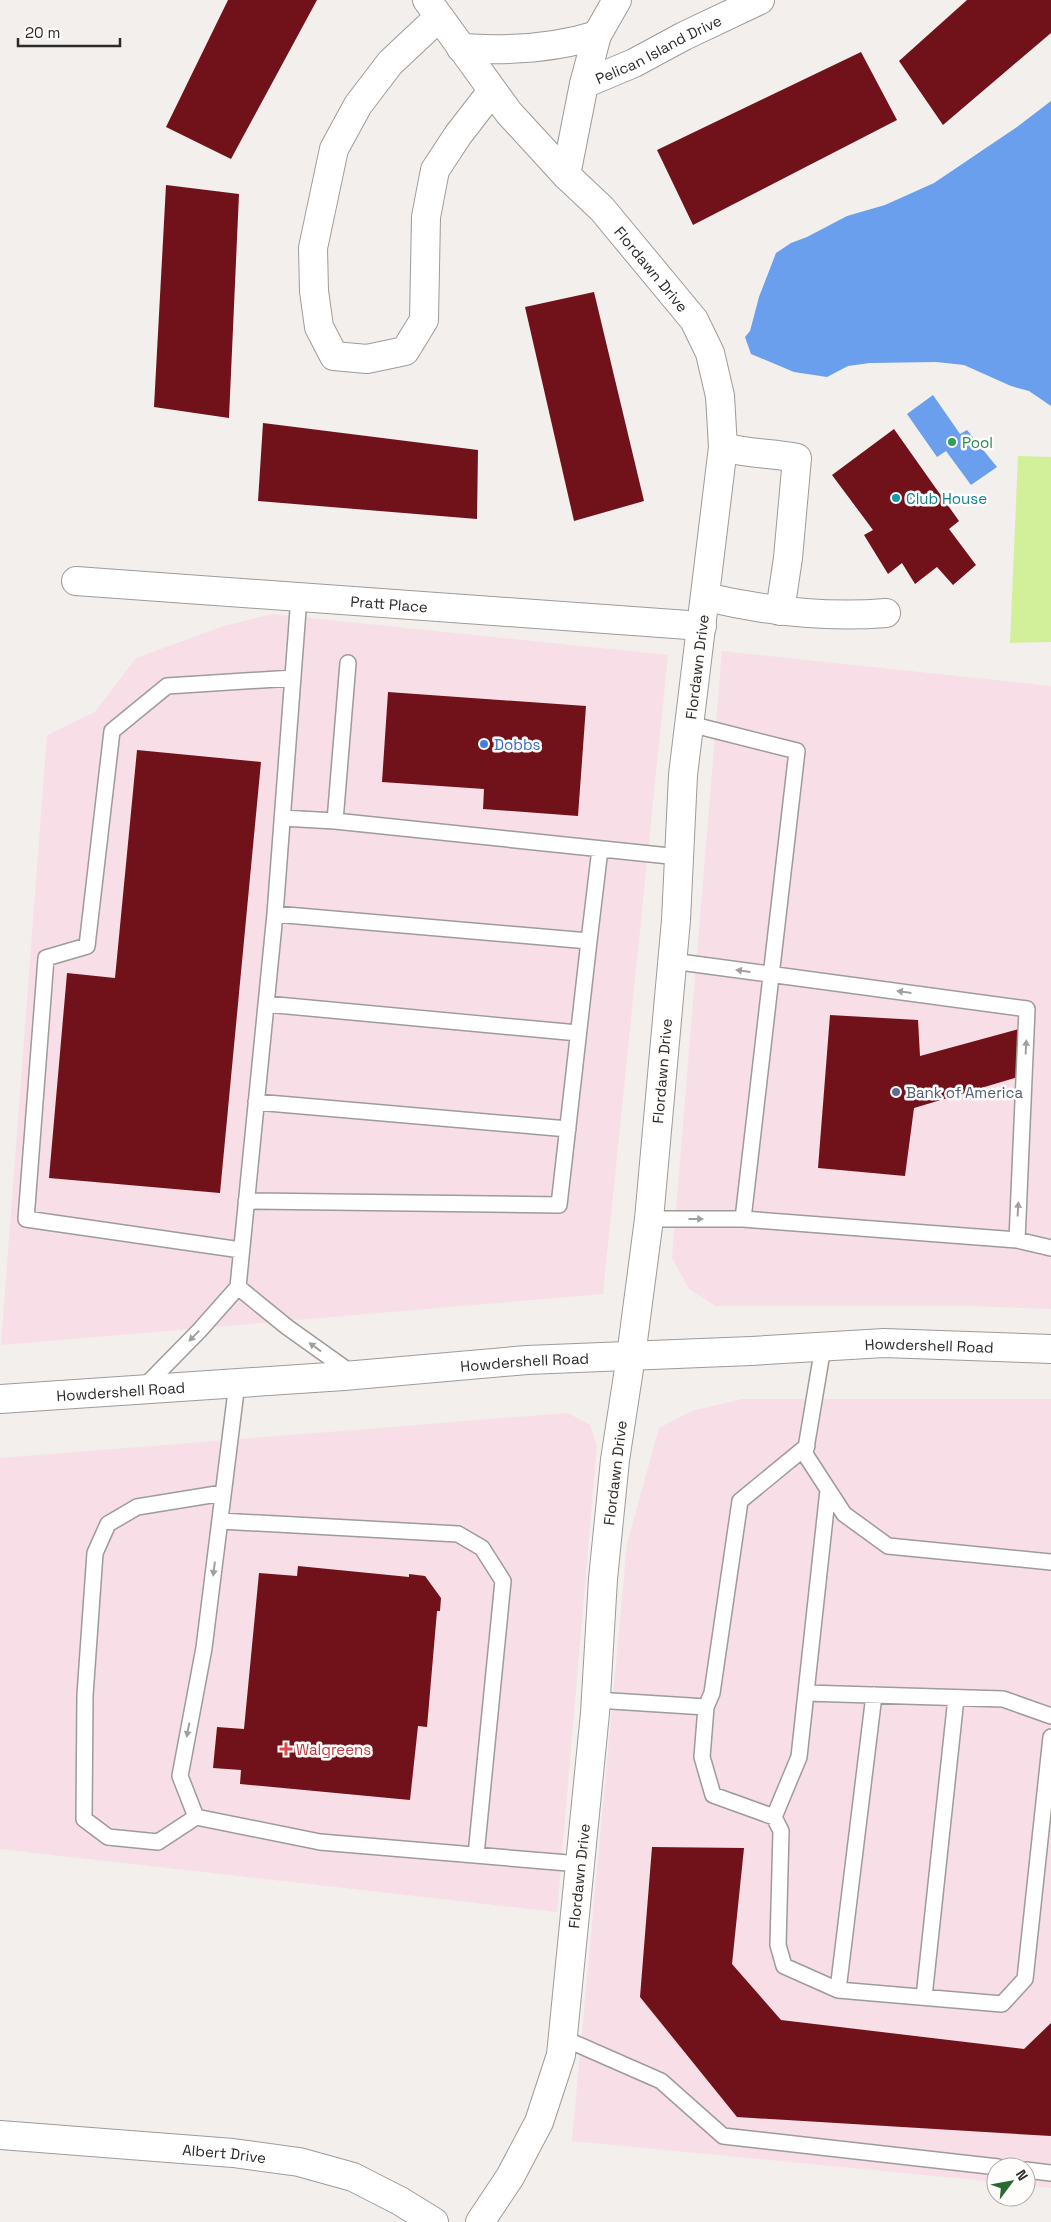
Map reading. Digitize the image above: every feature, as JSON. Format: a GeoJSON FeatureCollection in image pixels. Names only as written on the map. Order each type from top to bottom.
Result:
{"type":"FeatureCollection","features":[{"type":"Feature","properties":{"kind":"street","name":"Pelican Island Drive"},"geometry":{"type":"LineString","coordinates":[[566,175],[584,84],[597,34],[617,0]]}},
{"type":"Feature","properties":{"kind":"street","name":"Pelican Island Drive"},"geometry":{"type":"LineString","coordinates":[[584,84],[634,63],[684,36],[760,0]]}},
{"type":"Feature","properties":{"kind":"street"},"geometry":{"type":"LineString","coordinates":[[433,8],[358,105],[334,149],[313,248],[314,291],[319,327],[334,356],[367,359],[405,351],[420,328],[424,320],[426,217],[435,170],[458,135],[492,91]]}},
{"type":"Feature","properties":{"kind":"street","name":"Flordawn Drive"},"geometry":{"type":"LineString","coordinates":[[433,8],[509,113],[566,175],[602,208],[694,320],[710,353],[720,396],[723,447],[684,776],[672,961],[649,1219],[632,1356],[615,1460],[603,1579],[596,1700],[563,2038],[560,2055],[540,2122],[510,2177],[480,2222]]}},
{"type":"Feature","properties":{"kind":"street"},"geometry":{"type":"LineString","coordinates":[[461,48],[490,50],[551,46],[597,34]]}},
{"type":"Feature","properties":{"kind":"street"},"geometry":{"type":"LineString","coordinates":[[723,447],[745,453],[773,453],[797,458],[788,558],[780,611]]}},
{"type":"Feature","properties":{"kind":"street","name":"Pratt Place"},"geometry":{"type":"LineString","coordinates":[[76,581],[702,626]]}},
{"type":"Feature","properties":{"kind":"street"},"geometry":{"type":"LineString","coordinates":[[706,597],[780,611],[850,616],[886,613]]}},
{"type":"Feature","properties":{"kind":"street","name":"Howdershell Road"},"geometry":{"type":"LineString","coordinates":[[0,1398],[354,1375],[528,1360],[884,1343],[975,1344],[1051,1349]]}},
{"type":"Feature","properties":{"kind":"street","name":"Albert Drive"},"geometry":{"type":"LineString","coordinates":[[0,2135],[204,2151],[299,2162],[353,2177],[400,2201],[434,2222]]}},
{"type":"Feature","properties":{"kind":"lane"},"geometry":{"type":"LineString","coordinates":[[142,1389],[199,1331],[238,1287],[275,914],[299,597]]}},
{"type":"Feature","properties":{"kind":"lane"},"geometry":{"type":"LineString","coordinates":[[335,821],[348,663]]}},
{"type":"Feature","properties":{"kind":"lane"},"geometry":{"type":"LineString","coordinates":[[241,1250],[26,1219],[46,958],[87,946],[112,731],[167,686],[293,678]]}},
{"type":"Feature","properties":{"kind":"lane"},"geometry":{"type":"LineString","coordinates":[[690,724],[797,751],[743,1218]]}},
{"type":"Feature","properties":{"kind":"lane"},"geometry":{"type":"LineString","coordinates":[[282,818],[335,821],[679,856]]}},
{"type":"Feature","properties":{"kind":"lane"},"geometry":{"type":"LineString","coordinates":[[246,1201],[559,1205],[600,848]]}},
{"type":"Feature","properties":{"kind":"lane"},"geometry":{"type":"LineString","coordinates":[[275,914],[589,941]]}},
{"type":"Feature","properties":{"kind":"lane"},"geometry":{"type":"LineString","coordinates":[[672,961],[1027,1008],[1017,1240]]}},
{"type":"Feature","properties":{"kind":"lane"},"geometry":{"type":"LineString","coordinates":[[266,1004],[578,1033]]}},
{"type":"Feature","properties":{"kind":"lane"},"geometry":{"type":"LineString","coordinates":[[256,1102],[568,1129]]}},
{"type":"Feature","properties":{"kind":"lane"},"geometry":{"type":"LineString","coordinates":[[649,1219],[743,1218],[1017,1240],[1051,1248]]}},
{"type":"Feature","properties":{"kind":"lane"},"geometry":{"type":"LineString","coordinates":[[238,1287],[288,1327],[354,1375]]}},
{"type":"Feature","properties":{"kind":"lane"},"geometry":{"type":"LineString","coordinates":[[824,1347],[805,1454],[844,1514],[888,1546],[1051,1562]]}},
{"type":"Feature","properties":{"kind":"lane"},"geometry":{"type":"LineString","coordinates":[[196,1817],[180,1776],[204,1648],[237,1383]]}},
{"type":"Feature","properties":{"kind":"lane"},"geometry":{"type":"LineString","coordinates":[[807,1446],[740,1502],[712,1693],[706,1707],[702,1757],[713,1794],[774,1817],[781,1831],[778,1946],[784,1966],[838,1990],[1002,2004],[1025,1980],[1051,1737]]}},
{"type":"Feature","properties":{"kind":"lane"},"geometry":{"type":"LineString","coordinates":[[774,1817],[799,1757],[828,1490]]}},
{"type":"Feature","properties":{"kind":"lane"},"geometry":{"type":"LineString","coordinates":[[223,1493],[137,1507],[108,1524],[94,1552],[85,1695],[84,1819],[108,1837],[158,1842],[196,1817],[320,1842],[580,1864]]}},
{"type":"Feature","properties":{"kind":"lane"},"geometry":{"type":"LineString","coordinates":[[220,1521],[458,1534],[482,1548],[503,1581],[476,1855]]}},
{"type":"Feature","properties":{"kind":"lane"},"geometry":{"type":"LineString","coordinates":[[806,1693],[1003,1699],[1051,1716]]}},
{"type":"Feature","properties":{"kind":"lane"},"geometry":{"type":"LineString","coordinates":[[838,1990],[874,1695]]}},
{"type":"Feature","properties":{"kind":"lane"},"geometry":{"type":"LineString","coordinates":[[924,1997],[956,1698]]}},
{"type":"Feature","properties":{"kind":"lane"},"geometry":{"type":"LineString","coordinates":[[596,1700],[706,1707]]}},
{"type":"Feature","properties":{"kind":"lane"},"geometry":{"type":"LineString","coordinates":[[563,2038],[661,2081],[724,2136],[986,2166]]}},
{"type":"Feature","properties":{"kind":"lane"},"geometry":{"type":"LineString","coordinates":[[1036,2171],[1051,2173]]}},
{"type":"Feature","properties":{"kind":"shaded area"},"geometry":{"type":"Polygon","coordinates":[[[272,614],[668,655],[603,1294],[1,1345],[47,735],[95,712],[136,658],[224,626],[272,614]]]}},
{"type":"Feature","properties":{"kind":"shaded area"},"geometry":{"type":"Polygon","coordinates":[[[722,651],[1051,686],[1051,1309],[969,1306],[716,1306],[689,1289],[672,1258],[722,651]]]}},
{"type":"Feature","properties":{"kind":"shaded area"},"geometry":{"type":"Polygon","coordinates":[[[742,1399],[1051,1399],[1051,2188],[1036,2186],[1036,2157],[986,2157],[986,2181],[572,2141],[627,1544],[659,1428],[692,1411],[742,1399]]]}},
{"type":"Feature","properties":{"kind":"shaded area"},"geometry":{"type":"Polygon","coordinates":[[[568,1413],[590,1425],[597,1445],[557,1912],[0,1849],[0,1458],[568,1413]]]}},
{"type":"Feature","properties":{"kind":"green space"},"geometry":{"type":"Polygon","coordinates":[[[1018,456],[1051,457],[1051,642],[1010,643],[1018,456]]]}},
{"type":"Feature","properties":{"kind":"water"},"geometry":{"type":"Polygon","coordinates":[[[1051,101],[1051,406],[1029,391],[1011,386],[964,365],[936,362],[870,363],[848,366],[827,377],[794,372],[751,354],[745,337],[750,331],[759,297],[776,253],[791,243],[807,237],[847,216],[885,205],[934,183],[1017,127],[1051,101]]]}},
{"type":"Feature","properties":{"kind":"water","name":"Pool"},"geometry":{"type":"Polygon","coordinates":[[[933,395],[960,434],[967,430],[997,467],[971,485],[946,451],[937,457],[907,414],[933,395]]]}},
{"type":"Feature","properties":{"kind":"building"},"geometry":{"type":"Polygon","coordinates":[[[228,0],[317,0],[231,159],[166,127],[228,0]]]}},
{"type":"Feature","properties":{"kind":"building"},"geometry":{"type":"Polygon","coordinates":[[[967,0],[1051,0],[1051,33],[943,125],[899,61],[967,0]]]}},
{"type":"Feature","properties":{"kind":"building"},"geometry":{"type":"Polygon","coordinates":[[[861,52],[897,120],[693,225],[657,150],[861,52]]]}},
{"type":"Feature","properties":{"kind":"building"},"geometry":{"type":"Polygon","coordinates":[[[166,185],[239,194],[229,418],[154,407],[166,185]]]}},
{"type":"Feature","properties":{"kind":"building"},"geometry":{"type":"Polygon","coordinates":[[[594,292],[644,501],[574,521],[525,307],[594,292]]]}},
{"type":"Feature","properties":{"kind":"building"},"geometry":{"type":"Polygon","coordinates":[[[263,423],[478,450],[477,519],[258,501],[263,423]]]}},
{"type":"Feature","properties":{"kind":"building","name":"Club House"},"geometry":{"type":"Polygon","coordinates":[[[894,429],[959,521],[949,529],[976,565],[953,585],[937,567],[915,584],[902,563],[888,574],[864,535],[873,530],[832,475],[894,429]]]}},
{"type":"Feature","properties":{"kind":"building","name":"Dobbs"},"geometry":{"type":"Polygon","coordinates":[[[388,692],[586,706],[578,816],[483,809],[484,789],[382,782],[388,692]]]}},
{"type":"Feature","properties":{"kind":"building"},"geometry":{"type":"Polygon","coordinates":[[[137,750],[261,762],[220,1193],[49,1178],[67,973],[115,978],[137,750]]]}},
{"type":"Feature","properties":{"kind":"building","name":"Bank of America"},"geometry":{"type":"Polygon","coordinates":[[[830,1015],[918,1020],[920,1056],[1019,1029],[1021,1076],[914,1108],[905,1176],[818,1168],[830,1015]]]}},
{"type":"Feature","properties":{"kind":"building","name":"Walgreens"},"geometry":{"type":"Polygon","coordinates":[[[298,1566],[409,1577],[409,1574],[425,1576],[441,1598],[440,1611],[437,1611],[427,1727],[418,1726],[410,1800],[240,1784],[241,1770],[213,1768],[217,1727],[244,1729],[259,1573],[297,1576],[298,1566]]]}},
{"type":"Feature","properties":{"kind":"building"},"geometry":{"type":"Polygon","coordinates":[[[652,1847],[744,1848],[732,1964],[781,2020],[1024,2049],[1051,2023],[1051,2136],[737,2117],[640,1997],[652,1847]]]}},
{"type":"Feature","properties":{"kind":"place","name":"Pool"},"geometry":{"type":"Point","coordinates":[952,442]}},
{"type":"Feature","properties":{"kind":"place","name":"Club House"},"geometry":{"type":"Point","coordinates":[896,498]}},
{"type":"Feature","properties":{"kind":"place","name":"Dobbs"},"geometry":{"type":"Point","coordinates":[484,744]}},
{"type":"Feature","properties":{"kind":"place","name":"Bank of America"},"geometry":{"type":"Point","coordinates":[896,1092]}},
{"type":"Feature","properties":{"kind":"place","name":"Walgreens"},"geometry":{"type":"Point","coordinates":[286,1749]}}]}
